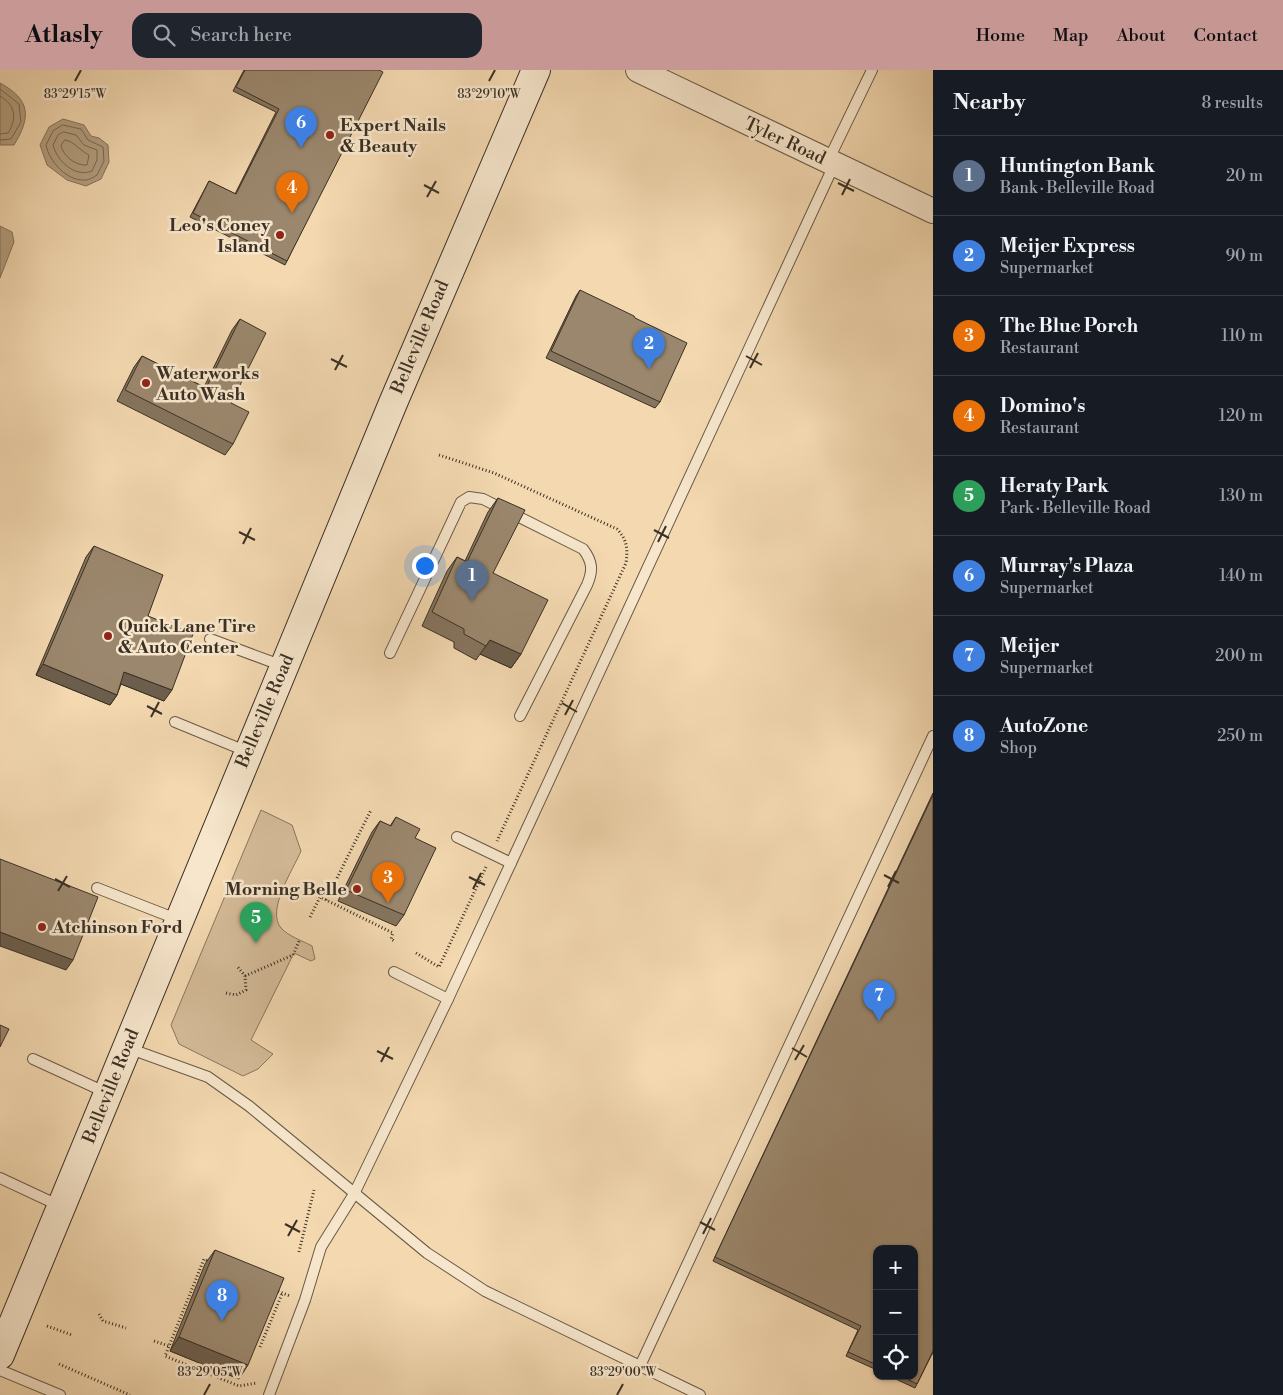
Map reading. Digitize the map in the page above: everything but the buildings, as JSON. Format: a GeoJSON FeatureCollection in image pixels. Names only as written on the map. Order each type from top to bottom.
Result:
{"type":"FeatureCollection","features":[{"type":"Feature","properties":{"kind":"main road","name":"Belleville Road"},"geometry":{"type":"LineString","coordinates":[[0,1355],[433,306],[536,70]]}},
{"type":"Feature","properties":{"kind":"street","name":"Tyler Road"},"geometry":{"type":"LineString","coordinates":[[638,70],[933,211]]}},
{"type":"Feature","properties":{"kind":"lane"},"geometry":{"type":"LineString","coordinates":[[269,1395],[305,1300],[321,1247],[354,1194],[448,999],[872,70]]}},
{"type":"Feature","properties":{"kind":"lane"},"geometry":{"type":"LineString","coordinates":[[390,653],[461,502],[468,497],[484,498],[583,549],[591,564],[592,572],[587,585],[520,716]]}},
{"type":"Feature","properties":{"kind":"lane"},"geometry":{"type":"LineString","coordinates":[[210,638],[284,667]]}},
{"type":"Feature","properties":{"kind":"lane"},"geometry":{"type":"LineString","coordinates":[[175,722],[248,752]]}},
{"type":"Feature","properties":{"kind":"lane"},"geometry":{"type":"LineString","coordinates":[[640,1366],[932,739]]}},
{"type":"Feature","properties":{"kind":"lane"},"geometry":{"type":"LineString","coordinates":[[457,837],[511,863]]}},
{"type":"Feature","properties":{"kind":"lane"},"geometry":{"type":"LineString","coordinates":[[97,888],[180,920]]}},
{"type":"Feature","properties":{"kind":"lane"},"geometry":{"type":"LineString","coordinates":[[394,972],[448,999]]}},
{"type":"Feature","properties":{"kind":"lane"},"geometry":{"type":"LineString","coordinates":[[127,1047],[208,1077],[249,1106],[427,1253],[484,1291],[700,1395]]}},
{"type":"Feature","properties":{"kind":"lane"},"geometry":{"type":"LineString","coordinates":[[33,1059],[108,1094]]}},
{"type":"Feature","properties":{"kind":"lane"},"geometry":{"type":"LineString","coordinates":[[0,1178],[61,1207]]}},
{"type":"Feature","properties":{"kind":"lane"},"geometry":{"type":"LineString","coordinates":[[0,1370],[60,1395]]}},
{"type":"Feature","properties":{"kind":"path"},"geometry":{"type":"LineString","coordinates":[[326,900],[371,810]]}},
{"type":"Feature","properties":{"kind":"path"},"geometry":{"type":"LineString","coordinates":[[310,918],[320,897],[393,933],[391,939],[394,941]]}},
{"type":"Feature","properties":{"kind":"path"},"geometry":{"type":"LineString","coordinates":[[245,976],[293,955],[300,940]]}},
{"type":"Feature","properties":{"kind":"path"},"geometry":{"type":"LineString","coordinates":[[416,953],[439,967]]}},
{"type":"Feature","properties":{"kind":"path"},"geometry":{"type":"LineString","coordinates":[[226,993],[236,995],[246,990],[245,976],[237,966]]}},
{"type":"Feature","properties":{"kind":"path"},"geometry":{"type":"LineString","coordinates":[[299,1252],[314,1190]]}},
{"type":"Feature","properties":{"kind":"path"},"geometry":{"type":"LineString","coordinates":[[212,1263],[204,1259],[165,1356],[239,1386],[257,1383],[262,1376]]}},
{"type":"Feature","properties":{"kind":"path"},"geometry":{"type":"LineString","coordinates":[[273,1290],[292,1297]]}},
{"type":"Feature","properties":{"kind":"path"},"geometry":{"type":"LineString","coordinates":[[260,1347],[282,1294]]}},
{"type":"Feature","properties":{"kind":"path"},"geometry":{"type":"LineString","coordinates":[[99,1314],[103,1321],[126,1328]]}},
{"type":"Feature","properties":{"kind":"path"},"geometry":{"type":"LineString","coordinates":[[47,1326],[72,1335]]}},
{"type":"Feature","properties":{"kind":"path"},"geometry":{"type":"LineString","coordinates":[[154,1341],[169,1346]]}},
{"type":"Feature","properties":{"kind":"path"},"geometry":{"type":"LineString","coordinates":[[59,1364],[130,1395]]}},
{"type":"Feature","properties":{"kind":"shaded area"},"geometry":{"type":"Polygon","coordinates":[[[261,810],[292,825],[301,851],[282,890],[277,920],[284,931],[312,946],[315,959],[311,961],[294,953],[251,1040],[273,1054],[258,1069],[243,1076],[179,1044],[171,1025],[261,810]]]}},
{"type":"Feature","properties":{"kind":"water"},"geometry":{"type":"Polygon","coordinates":[[[0,83],[18,96],[25,110],[23,126],[14,145],[0,145],[0,83]]]}},
{"type":"Feature","properties":{"kind":"water"},"geometry":{"type":"Polygon","coordinates":[[[63,119],[84,125],[91,136],[99,138],[108,145],[109,162],[101,179],[86,186],[67,180],[47,165],[40,145],[49,127],[63,119]]]}},
{"type":"Feature","properties":{"kind":"water"},"geometry":{"type":"Polygon","coordinates":[[[0,226],[12,232],[14,242],[0,278],[0,226]]]}},
{"type":"Feature","properties":{"kind":"place","name":"Expert Nails & Beauty"},"geometry":{"type":"Point","coordinates":[330,135]}},
{"type":"Feature","properties":{"kind":"place","name":"Murray's Plaza"},"geometry":{"type":"Point","coordinates":[301,148]}},
{"type":"Feature","properties":{"kind":"place","name":"Domino's"},"geometry":{"type":"Point","coordinates":[292,213]}},
{"type":"Feature","properties":{"kind":"place","name":"Leo's Coney Island"},"geometry":{"type":"Point","coordinates":[280,235]}},
{"type":"Feature","properties":{"kind":"place","name":"Meijer Express"},"geometry":{"type":"Point","coordinates":[649,369]}},
{"type":"Feature","properties":{"kind":"place","name":"Waterworks Auto Wash"},"geometry":{"type":"Point","coordinates":[146,383]}},
{"type":"Feature","properties":{"kind":"place","name":"Huntington Bank"},"geometry":{"type":"Point","coordinates":[472,601]}},
{"type":"Feature","properties":{"kind":"place","name":"Quick Lane Tire & Auto Center"},"geometry":{"type":"Point","coordinates":[108,636]}},
{"type":"Feature","properties":{"kind":"place","name":"Morning Belle"},"geometry":{"type":"Point","coordinates":[357,889]}},
{"type":"Feature","properties":{"kind":"place","name":"The Blue Porch"},"geometry":{"type":"Point","coordinates":[388,903]}},
{"type":"Feature","properties":{"kind":"place","name":"Atchinson Ford"},"geometry":{"type":"Point","coordinates":[42,927]}},
{"type":"Feature","properties":{"kind":"place","name":"Heraty Park"},"geometry":{"type":"Point","coordinates":[256,943]}},
{"type":"Feature","properties":{"kind":"place","name":"Meijer"},"geometry":{"type":"Point","coordinates":[879,1021]}},
{"type":"Feature","properties":{"kind":"place","name":"AutoZone"},"geometry":{"type":"Point","coordinates":[222,1321]}}]}
